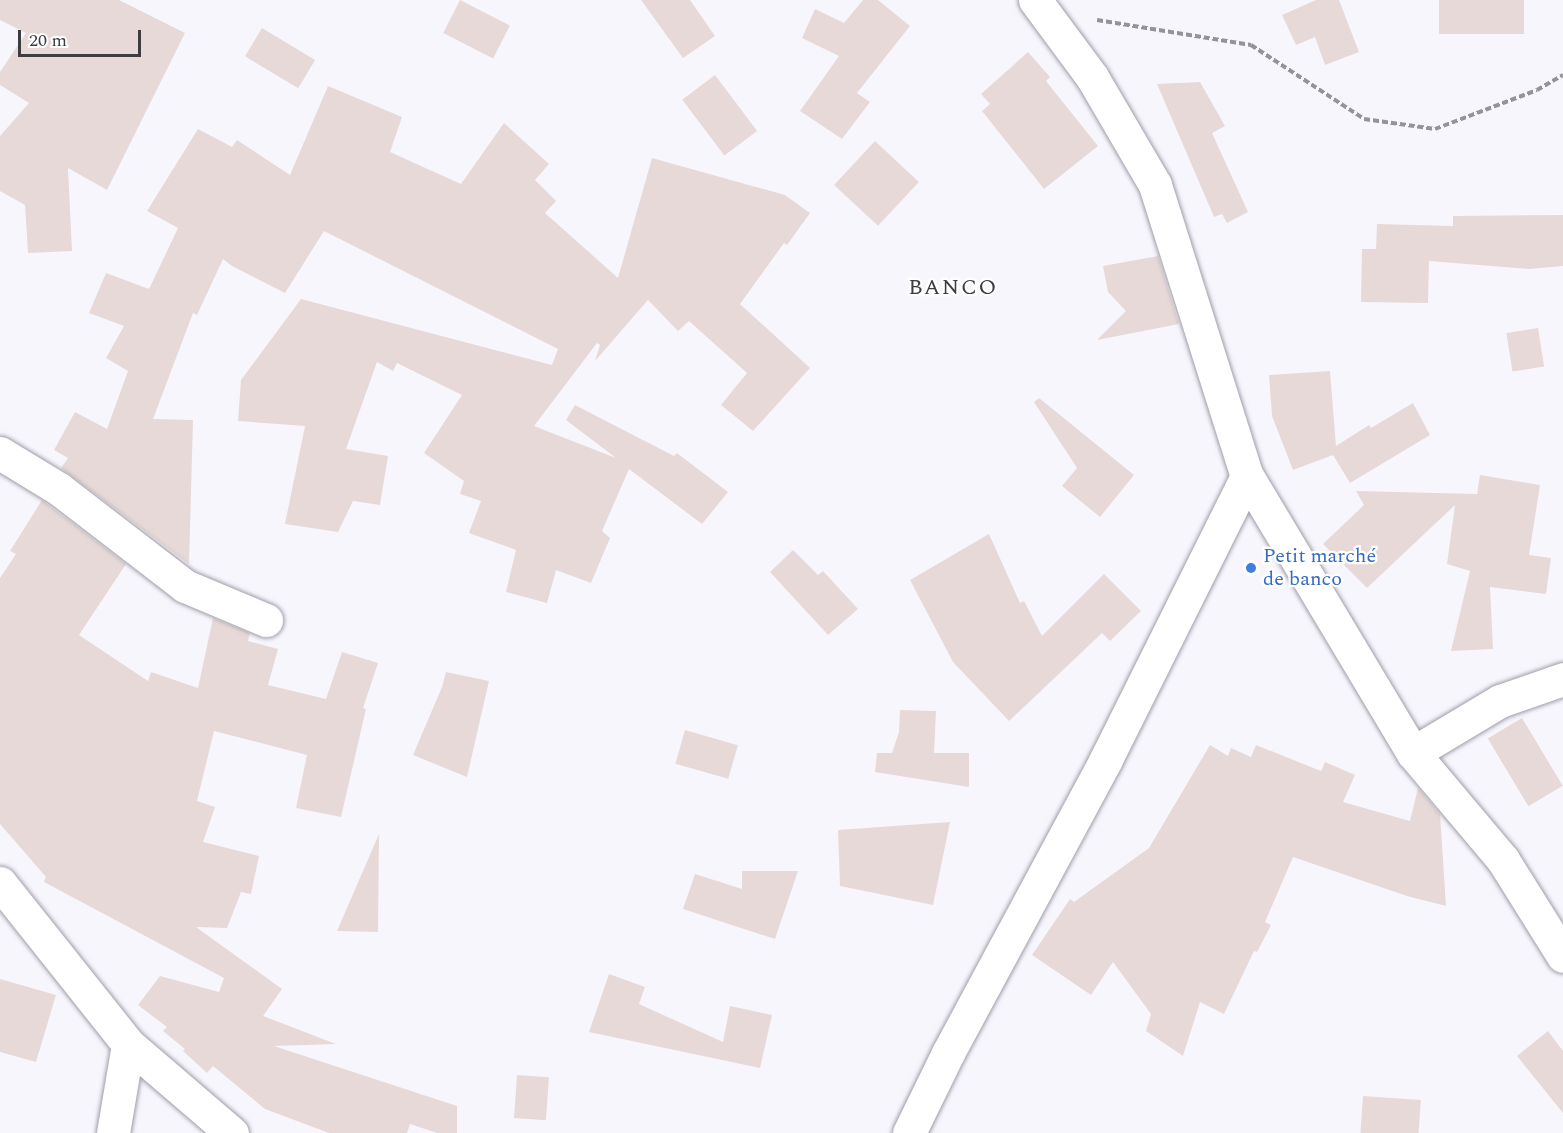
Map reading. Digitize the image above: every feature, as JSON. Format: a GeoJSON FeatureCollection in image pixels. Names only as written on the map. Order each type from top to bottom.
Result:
{"type":"FeatureCollection","features":[{"type":"Feature","properties":{"kind":"street"},"geometry":{"type":"LineString","coordinates":[[1039,5],[1092,78],[1155,185],[1246,476],[1413,753],[1503,860],[1563,956]]}},
{"type":"Feature","properties":{"kind":"street"},"geometry":{"type":"LineString","coordinates":[[0,453],[59,489],[185,585],[266,620]]}},
{"type":"Feature","properties":{"kind":"street"},"geometry":{"type":"LineString","coordinates":[[909,1133],[948,1053],[1105,761],[1246,476]]}},
{"type":"Feature","properties":{"kind":"street"},"geometry":{"type":"LineString","coordinates":[[1413,753],[1500,701],[1563,680]]}},
{"type":"Feature","properties":{"kind":"street"},"geometry":{"type":"LineString","coordinates":[[0,883],[128,1044],[232,1133]]}},
{"type":"Feature","properties":{"kind":"street"},"geometry":{"type":"LineString","coordinates":[[113,1133],[128,1044]]}},
{"type":"Feature","properties":{"kind":"path"},"geometry":{"type":"LineString","coordinates":[[1039,5],[1251,45],[1364,119],[1435,129],[1537,90],[1563,75]]}},
{"type":"Feature","properties":{"kind":"building"},"geometry":{"type":"Polygon","coordinates":[[[0,0],[119,0],[185,33],[107,190],[68,168],[72,251],[28,253],[25,205],[0,191],[0,136],[29,103],[0,85],[0,72],[26,33],[0,20],[0,0]]]}},
{"type":"Feature","properties":{"kind":"building"},"geometry":{"type":"Polygon","coordinates":[[[460,0],[510,25],[493,58],[443,33],[460,0]]]}},
{"type":"Feature","properties":{"kind":"building"},"geometry":{"type":"Polygon","coordinates":[[[641,0],[690,0],[715,36],[683,58],[641,0]]]}},
{"type":"Feature","properties":{"kind":"building"},"geometry":{"type":"Polygon","coordinates":[[[863,0],[878,0],[910,26],[857,93],[870,102],[842,139],[800,111],[839,56],[802,38],[815,9],[844,23],[863,0]]]}},
{"type":"Feature","properties":{"kind":"building"},"geometry":{"type":"Polygon","coordinates":[[[1316,0],[1339,0],[1359,52],[1325,65],[1315,37],[1296,45],[1282,15],[1316,0]]]}},
{"type":"Feature","properties":{"kind":"building"},"geometry":{"type":"Polygon","coordinates":[[[1439,0],[1524,0],[1524,34],[1439,34],[1439,0]]]}},
{"type":"Feature","properties":{"kind":"building"},"geometry":{"type":"Polygon","coordinates":[[[262,28],[315,60],[298,88],[245,56],[262,28]]]}},
{"type":"Feature","properties":{"kind":"building"},"geometry":{"type":"Polygon","coordinates":[[[1028,52],[1050,77],[1046,81],[1098,146],[1044,189],[982,111],[990,104],[981,94],[1028,52]]]}},
{"type":"Feature","properties":{"kind":"building"},"geometry":{"type":"Polygon","coordinates":[[[715,75],[757,131],[724,156],[682,100],[715,75]]]}},
{"type":"Feature","properties":{"kind":"building"},"geometry":{"type":"Polygon","coordinates":[[[1200,82],[1225,126],[1212,133],[1248,212],[1227,223],[1222,214],[1214,217],[1157,84],[1200,82]]]}},
{"type":"Feature","properties":{"kind":"building"},"geometry":{"type":"Polygon","coordinates":[[[328,86],[402,117],[390,152],[461,184],[504,123],[549,164],[535,180],[556,201],[545,213],[618,278],[652,158],[785,195],[810,213],[787,245],[784,243],[740,304],[810,368],[753,431],[721,405],[747,373],[689,321],[678,331],[648,300],[595,361],[600,345],[597,343],[534,426],[616,458],[566,420],[575,405],[674,456],[677,453],[728,492],[702,524],[629,469],[602,531],[610,538],[591,583],[556,570],[547,603],[506,592],[516,550],[469,533],[481,501],[460,494],[464,481],[424,453],[462,395],[397,363],[393,371],[377,362],[346,449],[388,456],[380,505],[353,501],[338,532],[285,524],[305,426],[238,421],[241,380],[301,299],[552,365],[558,349],[324,231],[285,293],[232,266],[223,259],[197,315],[193,313],[153,419],[193,420],[189,564],[61,468],[68,458],[54,450],[75,412],[107,429],[128,371],[106,358],[124,326],[89,313],[106,273],[149,289],[178,228],[147,211],[198,129],[232,147],[237,140],[290,175],[328,86]]]}},
{"type":"Feature","properties":{"kind":"building"},"geometry":{"type":"Polygon","coordinates":[[[875,141],[919,182],[878,226],[834,185],[875,141]]]}},
{"type":"Feature","properties":{"kind":"building"},"geometry":{"type":"Polygon","coordinates":[[[1563,215],[1563,266],[1529,269],[1429,261],[1428,303],[1361,302],[1362,249],[1376,249],[1377,224],[1453,226],[1453,216],[1563,215]]]}},
{"type":"Feature","properties":{"kind":"building"},"geometry":{"type":"Polygon","coordinates":[[[1158,256],[1179,324],[1097,340],[1126,311],[1108,292],[1103,266],[1158,256]]]}},
{"type":"Feature","properties":{"kind":"building"},"geometry":{"type":"Polygon","coordinates":[[[1538,328],[1544,367],[1512,372],[1506,333],[1538,328]]]}},
{"type":"Feature","properties":{"kind":"building"},"geometry":{"type":"Polygon","coordinates":[[[1330,371],[1336,446],[1369,425],[1371,428],[1413,403],[1430,435],[1350,483],[1333,455],[1293,470],[1272,416],[1269,375],[1330,371]]]}},
{"type":"Feature","properties":{"kind":"building"},"geometry":{"type":"Polygon","coordinates":[[[1039,398],[1134,475],[1100,517],[1062,486],[1077,468],[1034,402],[1039,398]]]}},
{"type":"Feature","properties":{"kind":"building"},"geometry":{"type":"Polygon","coordinates":[[[1480,475],[1540,485],[1529,555],[1551,558],[1546,594],[1490,587],[1493,649],[1451,651],[1470,571],[1447,564],[1455,505],[1367,588],[1323,544],[1364,505],[1356,491],[1477,494],[1480,475]]]}},
{"type":"Feature","properties":{"kind":"building"},"geometry":{"type":"Polygon","coordinates":[[[42,500],[126,564],[79,635],[148,681],[151,672],[198,688],[213,618],[250,633],[248,641],[278,649],[268,685],[326,699],[342,652],[378,663],[363,708],[366,709],[341,817],[296,808],[307,755],[214,731],[197,801],[215,807],[203,842],[259,856],[251,894],[241,892],[227,928],[196,927],[282,989],[263,1016],[336,1044],[274,1046],[457,1106],[457,1133],[437,1133],[410,1124],[407,1133],[329,1133],[265,1109],[213,1066],[207,1073],[183,1051],[185,1049],[163,1031],[167,1027],[138,1005],[160,976],[219,992],[224,978],[44,882],[46,877],[0,824],[0,578],[16,554],[10,551],[42,500]]]}},
{"type":"Feature","properties":{"kind":"building"},"geometry":{"type":"Polygon","coordinates":[[[989,534],[1020,603],[1024,601],[1042,636],[1104,574],[1141,611],[1110,641],[1102,633],[1009,721],[953,662],[910,580],[989,534]]]}},
{"type":"Feature","properties":{"kind":"building"},"geometry":{"type":"Polygon","coordinates":[[[793,550],[818,575],[823,571],[858,609],[828,635],[770,572],[793,550]]]}},
{"type":"Feature","properties":{"kind":"building"},"geometry":{"type":"Polygon","coordinates":[[[446,672],[489,681],[467,777],[413,755],[442,687],[446,672]]]}},
{"type":"Feature","properties":{"kind":"building"},"geometry":{"type":"Polygon","coordinates":[[[900,710],[936,711],[934,753],[969,753],[969,787],[875,772],[877,753],[892,753],[899,732],[900,710]]]}},
{"type":"Feature","properties":{"kind":"building"},"geometry":{"type":"Polygon","coordinates":[[[1522,718],[1563,786],[1528,806],[1488,739],[1522,718]]]}},
{"type":"Feature","properties":{"kind":"building"},"geometry":{"type":"Polygon","coordinates":[[[685,730],[738,745],[728,779],[675,764],[685,730]]]}},
{"type":"Feature","properties":{"kind":"building"},"geometry":{"type":"Polygon","coordinates":[[[1210,745],[1228,756],[1231,748],[1251,757],[1256,745],[1321,771],[1325,762],[1355,775],[1343,802],[1410,821],[1418,788],[1440,814],[1446,906],[1407,896],[1293,857],[1265,922],[1271,925],[1257,952],[1254,951],[1224,1014],[1200,1002],[1183,1056],[1146,1031],[1151,1014],[1113,962],[1091,995],[1032,955],[1070,899],[1074,902],[1149,848],[1210,745]]]}},
{"type":"Feature","properties":{"kind":"building"},"geometry":{"type":"Polygon","coordinates":[[[950,822],[933,905],[840,886],[838,830],[950,822]]]}},
{"type":"Feature","properties":{"kind":"building"},"geometry":{"type":"Polygon","coordinates":[[[379,834],[378,932],[337,931],[379,834]]]}},
{"type":"Feature","properties":{"kind":"building"},"geometry":{"type":"Polygon","coordinates":[[[742,871],[798,871],[775,939],[683,909],[695,874],[742,889],[742,871]]]}},
{"type":"Feature","properties":{"kind":"building"},"geometry":{"type":"Polygon","coordinates":[[[609,974],[645,987],[639,1004],[723,1042],[730,1006],[772,1015],[760,1068],[589,1032],[609,974]]]}},
{"type":"Feature","properties":{"kind":"building"},"geometry":{"type":"Polygon","coordinates":[[[0,979],[56,995],[36,1062],[0,1052],[0,979]]]}},
{"type":"Feature","properties":{"kind":"building"},"geometry":{"type":"Polygon","coordinates":[[[1548,1031],[1563,1051],[1563,1113],[1517,1056],[1548,1031]]]}},
{"type":"Feature","properties":{"kind":"building"},"geometry":{"type":"Polygon","coordinates":[[[517,1075],[549,1077],[546,1120],[514,1118],[517,1075]]]}},
{"type":"Feature","properties":{"kind":"building"},"geometry":{"type":"Polygon","coordinates":[[[1363,1096],[1421,1100],[1419,1133],[1360,1133],[1363,1096]]]}},
{"type":"Feature","properties":{"kind":"place","name":"Petit marché de banco"},"geometry":{"type":"Point","coordinates":[1251,568]}},
{"type":"Feature","properties":{"kind":"district","name":"BANCO"},"geometry":{"type":"Point","coordinates":[953,288]}}]}
